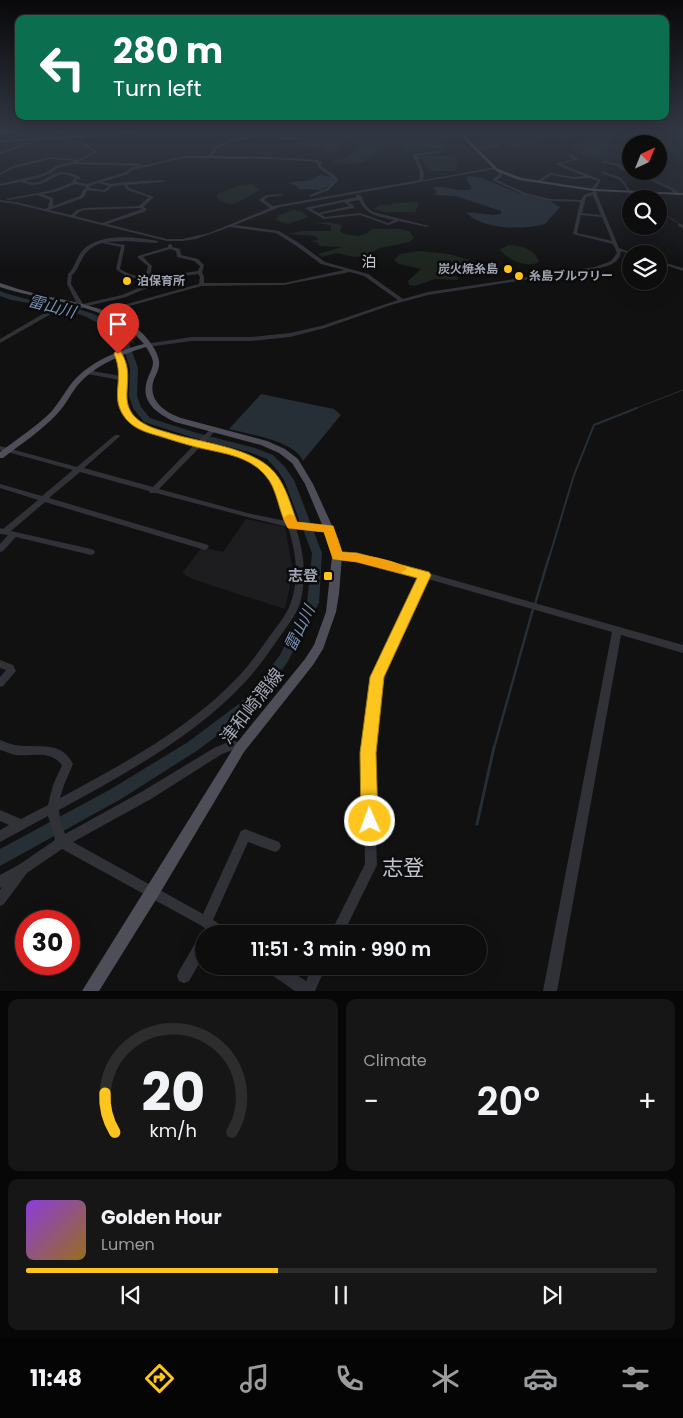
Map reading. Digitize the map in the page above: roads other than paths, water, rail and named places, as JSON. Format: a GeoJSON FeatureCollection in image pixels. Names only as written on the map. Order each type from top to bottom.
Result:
{"type":"FeatureCollection","features":[{"type":"Feature","properties":{"kind":"main road"},"geometry":{"type":"LineString","coordinates":[[517,176],[538,182],[594,191],[622,192]]}},
{"type":"Feature","properties":{"kind":"main road"},"geometry":{"type":"LineString","coordinates":[[667,194],[683,194]]}},
{"type":"Feature","properties":{"kind":"main road","name":"津和崎潤線"},"geometry":{"type":"LineString","coordinates":[[0,285],[42,298],[101,312],[132,328],[156,358],[154,373],[148,386],[149,397],[156,409],[165,415],[264,442],[289,456],[305,476],[329,529],[337,556],[331,612],[319,646],[240,748],[152,893],[90,990]]}},
{"type":"Feature","properties":{"kind":"main road"},"geometry":{"type":"LineString","coordinates":[[0,456],[4,449],[55,412],[75,384],[87,372],[120,354],[147,345]]}},
{"type":"Feature","properties":{"kind":"street"},"geometry":{"type":"LineString","coordinates":[[3,176],[13,183]]}},
{"type":"Feature","properties":{"kind":"street"},"geometry":{"type":"LineString","coordinates":[[20,182],[33,185],[53,176]]}},
{"type":"Feature","properties":{"kind":"street"},"geometry":{"type":"LineString","coordinates":[[45,210],[82,197],[87,187],[118,176]]}},
{"type":"Feature","properties":{"kind":"street"},"geometry":{"type":"LineString","coordinates":[[311,200],[311,196],[328,189],[336,180],[333,176]]}},
{"type":"Feature","properties":{"kind":"street"},"geometry":{"type":"LineString","coordinates":[[0,341],[50,312],[67,315],[80,307],[124,296],[145,287],[150,266],[140,257],[185,240],[230,226],[273,208],[444,176]]}},
{"type":"Feature","properties":{"kind":"street"},"geometry":{"type":"LineString","coordinates":[[500,176],[494,180],[521,192],[550,200],[599,205]]}},
{"type":"Feature","properties":{"kind":"street"},"geometry":{"type":"LineString","coordinates":[[538,182],[547,176]]}},
{"type":"Feature","properties":{"kind":"street"},"geometry":{"type":"LineString","coordinates":[[563,176],[590,177],[600,181],[594,191],[585,196],[582,202],[576,234],[622,248]]}},
{"type":"Feature","properties":{"kind":"street"},"geometry":{"type":"LineString","coordinates":[[616,176],[621,178],[630,190]]}},
{"type":"Feature","properties":{"kind":"street"},"geometry":{"type":"LineString","coordinates":[[0,185],[20,182],[34,177]]}},
{"type":"Feature","properties":{"kind":"street"},"geometry":{"type":"LineString","coordinates":[[75,183],[74,180],[79,178],[77,177]]}},
{"type":"Feature","properties":{"kind":"street"},"geometry":{"type":"LineString","coordinates":[[652,180],[672,189],[677,194]]}},
{"type":"Feature","properties":{"kind":"street"},"geometry":{"type":"LineString","coordinates":[[98,182],[112,185],[163,181]]}},
{"type":"Feature","properties":{"kind":"street"},"geometry":{"type":"LineString","coordinates":[[1,201],[54,190],[75,183],[105,191],[112,185]]}},
{"type":"Feature","properties":{"kind":"street"},"geometry":{"type":"LineString","coordinates":[[124,183],[128,189],[152,197],[140,207]]}},
{"type":"Feature","properties":{"kind":"street"},"geometry":{"type":"LineString","coordinates":[[33,185],[33,194]]}},
{"type":"Feature","properties":{"kind":"street"},"geometry":{"type":"LineString","coordinates":[[147,345],[184,340],[257,339],[290,335],[323,327],[401,300],[601,266],[617,258],[619,253],[594,191]]}},
{"type":"Feature","properties":{"kind":"street"},"geometry":{"type":"LineString","coordinates":[[354,192],[361,198],[368,211],[397,220],[427,226]]}},
{"type":"Feature","properties":{"kind":"street"},"geometry":{"type":"LineString","coordinates":[[33,194],[52,199],[50,206],[52,207]]}},
{"type":"Feature","properties":{"kind":"street"},"geometry":{"type":"LineString","coordinates":[[273,208],[262,200],[267,196],[282,195]]}},
{"type":"Feature","properties":{"kind":"street"},"geometry":{"type":"LineString","coordinates":[[361,198],[307,208],[324,218],[360,214],[389,224],[397,220]]}},
{"type":"Feature","properties":{"kind":"street"},"geometry":{"type":"LineString","coordinates":[[1,201],[167,240],[185,240]]}},
{"type":"Feature","properties":{"kind":"street"},"geometry":{"type":"LineString","coordinates":[[316,214],[353,207],[345,201]]}},
{"type":"Feature","properties":{"kind":"street"},"geometry":{"type":"LineString","coordinates":[[72,217],[78,211],[84,210],[140,207],[145,210],[102,224]]}},
{"type":"Feature","properties":{"kind":"street"},"geometry":{"type":"LineString","coordinates":[[580,214],[604,216]]}},
{"type":"Feature","properties":{"kind":"street"},"geometry":{"type":"LineString","coordinates":[[230,226],[277,232],[323,263],[366,275],[401,300]]}},
{"type":"Feature","properties":{"kind":"street"},"geometry":{"type":"LineString","coordinates":[[112,239],[122,229]]}},
{"type":"Feature","properties":{"kind":"street"},"geometry":{"type":"LineString","coordinates":[[80,307],[69,284],[70,274],[73,272],[82,253],[112,239],[146,241],[170,246],[178,250],[179,256],[197,261],[202,266],[200,272],[202,277],[201,285]]}},
{"type":"Feature","properties":{"kind":"street"},"geometry":{"type":"LineString","coordinates":[[100,243],[123,246],[118,269],[130,276],[148,278],[200,272]]}},
{"type":"Feature","properties":{"kind":"street"},"geometry":{"type":"LineString","coordinates":[[667,265],[683,270]]}},
{"type":"Feature","properties":{"kind":"street"},"geometry":{"type":"LineString","coordinates":[[101,312],[201,285],[284,284],[348,271]]}},
{"type":"Feature","properties":{"kind":"street"},"geometry":{"type":"LineString","coordinates":[[0,836],[52,809],[133,762],[180,731],[213,706],[254,665],[291,614],[295,603],[300,561],[298,543],[276,483],[266,469],[239,454],[149,430],[130,417],[121,400],[124,365],[120,354]]}},
{"type":"Feature","properties":{"kind":"street"},"geometry":{"type":"LineString","coordinates":[[87,372],[124,379]]}},
{"type":"Feature","properties":{"kind":"street"},"geometry":{"type":"LineString","coordinates":[[153,491],[214,429]]}},
{"type":"Feature","properties":{"kind":"street"},"geometry":{"type":"LineString","coordinates":[[3,531],[44,499],[117,436]]}},
{"type":"Feature","properties":{"kind":"street"},"geometry":{"type":"LineString","coordinates":[[4,449],[153,491],[251,516],[292,525],[329,529]]}},
{"type":"Feature","properties":{"kind":"street"},"geometry":{"type":"LineString","coordinates":[[0,486],[205,547]]}},
{"type":"Feature","properties":{"kind":"street"},"geometry":{"type":"LineString","coordinates":[[3,531],[91,552]]}},
{"type":"Feature","properties":{"kind":"street"},"geometry":{"type":"LineString","coordinates":[[0,549],[14,534]]}},
{"type":"Feature","properties":{"kind":"street"},"geometry":{"type":"LineString","coordinates":[[337,556],[357,558],[425,575],[683,649]]}},
{"type":"Feature","properties":{"kind":"street"},"geometry":{"type":"LineString","coordinates":[[341,925],[371,865],[368,753],[377,677],[425,575]]}},
{"type":"Feature","properties":{"kind":"street"},"geometry":{"type":"LineString","coordinates":[[550,990],[616,631]]}},
{"type":"Feature","properties":{"kind":"street"},"geometry":{"type":"LineString","coordinates":[[0,664],[10,668],[11,671],[0,683]]}},
{"type":"Feature","properties":{"kind":"street"},"geometry":{"type":"LineString","coordinates":[[0,745],[16,750],[41,748],[63,756],[68,764],[57,788],[52,809],[61,840],[205,925]]}},
{"type":"Feature","properties":{"kind":"street"},"geometry":{"type":"LineString","coordinates":[[0,882],[24,868],[61,840],[147,795],[218,751],[233,745],[240,748]]}},
{"type":"Feature","properties":{"kind":"street"},"geometry":{"type":"LineString","coordinates":[[0,815],[20,825]]}},
{"type":"Feature","properties":{"kind":"street"},"geometry":{"type":"LineString","coordinates":[[213,925],[245,835],[275,846]]}},
{"type":"Feature","properties":{"kind":"street"},"geometry":{"type":"LineString","coordinates":[[0,900],[24,868]]}},
{"type":"Feature","properties":{"kind":"street"},"geometry":{"type":"LineString","coordinates":[[184,976],[195,957]]}},
{"type":"Feature","properties":{"kind":"street"},"geometry":{"type":"LineString","coordinates":[[285,975],[308,990],[316,975]]}},
{"type":"Feature","properties":{"kind":"water"},"geometry":{"type":"Polygon","coordinates":[[[318,176],[333,177],[333,183],[320,190],[299,189],[297,186],[289,183],[308,181],[318,176]]]}},
{"type":"Feature","properties":{"kind":"water"},"geometry":{"type":"Polygon","coordinates":[[[469,176],[480,177],[518,193],[548,200],[560,207],[545,224],[536,226],[515,228],[482,222],[466,212],[494,215],[501,214],[501,211],[456,196],[434,195],[437,192],[432,188],[437,187],[461,190],[472,189],[466,178],[469,176]]]}},
{"type":"Feature","properties":{"kind":"water"},"geometry":{"type":"Polygon","coordinates":[[[0,291],[18,297],[88,312],[120,329],[135,344],[84,316],[57,308],[11,300],[0,296],[0,291]]]}},
{"type":"Feature","properties":{"kind":"water"},"geometry":{"type":"Polygon","coordinates":[[[261,394],[334,409],[341,415],[303,461],[291,448],[281,443],[229,429],[261,394]]]}},
{"type":"Feature","properties":{"kind":"waterway"},"geometry":{"type":"LineString","coordinates":[[667,216],[683,226]]}},
{"type":"Feature","properties":{"kind":"waterway","name":"雷山川"},"geometry":{"type":"LineString","coordinates":[[0,858],[116,794],[193,746],[245,707],[261,691],[284,658],[313,603],[317,553],[289,480],[282,469],[270,457],[252,450],[194,435],[147,420],[137,408],[133,396],[134,368],[125,343],[103,325]]}},
{"type":"Feature","properties":{"kind":"waterway"},"geometry":{"type":"LineString","coordinates":[[634,409],[683,390]]}},
{"type":"Feature","properties":{"kind":"waterway"},"geometry":{"type":"LineString","coordinates":[[549,558],[574,475],[594,425],[637,408]]}},
{"type":"Feature","properties":{"kind":"waterway"},"geometry":{"type":"LineString","coordinates":[[535,604],[549,557]]}},
{"type":"Feature","properties":{"kind":"waterway"},"geometry":{"type":"LineString","coordinates":[[494,748],[533,609]]}},
{"type":"Feature","properties":{"kind":"waterway"},"geometry":{"type":"LineString","coordinates":[[477,824],[494,747]]}},
{"type":"Feature","properties":{"kind":"place","name":"炭火焼糸島"},"geometry":{"type":"Point","coordinates":[508,269]}},
{"type":"Feature","properties":{"kind":"place","name":"糸島ブルワリー"},"geometry":{"type":"Point","coordinates":[519,276]}},
{"type":"Feature","properties":{"kind":"place","name":"泊保育所"},"geometry":{"type":"Point","coordinates":[127,281]}},
{"type":"Feature","properties":{"kind":"place","name":"志登"},"geometry":{"type":"Point","coordinates":[328,576]}},
{"type":"Feature","properties":{"kind":"district","name":"泊"},"geometry":{"type":"Point","coordinates":[369,262]}},
{"type":"Feature","properties":{"kind":"district","name":"志登"},"geometry":{"type":"Point","coordinates":[403,868]}}]}
